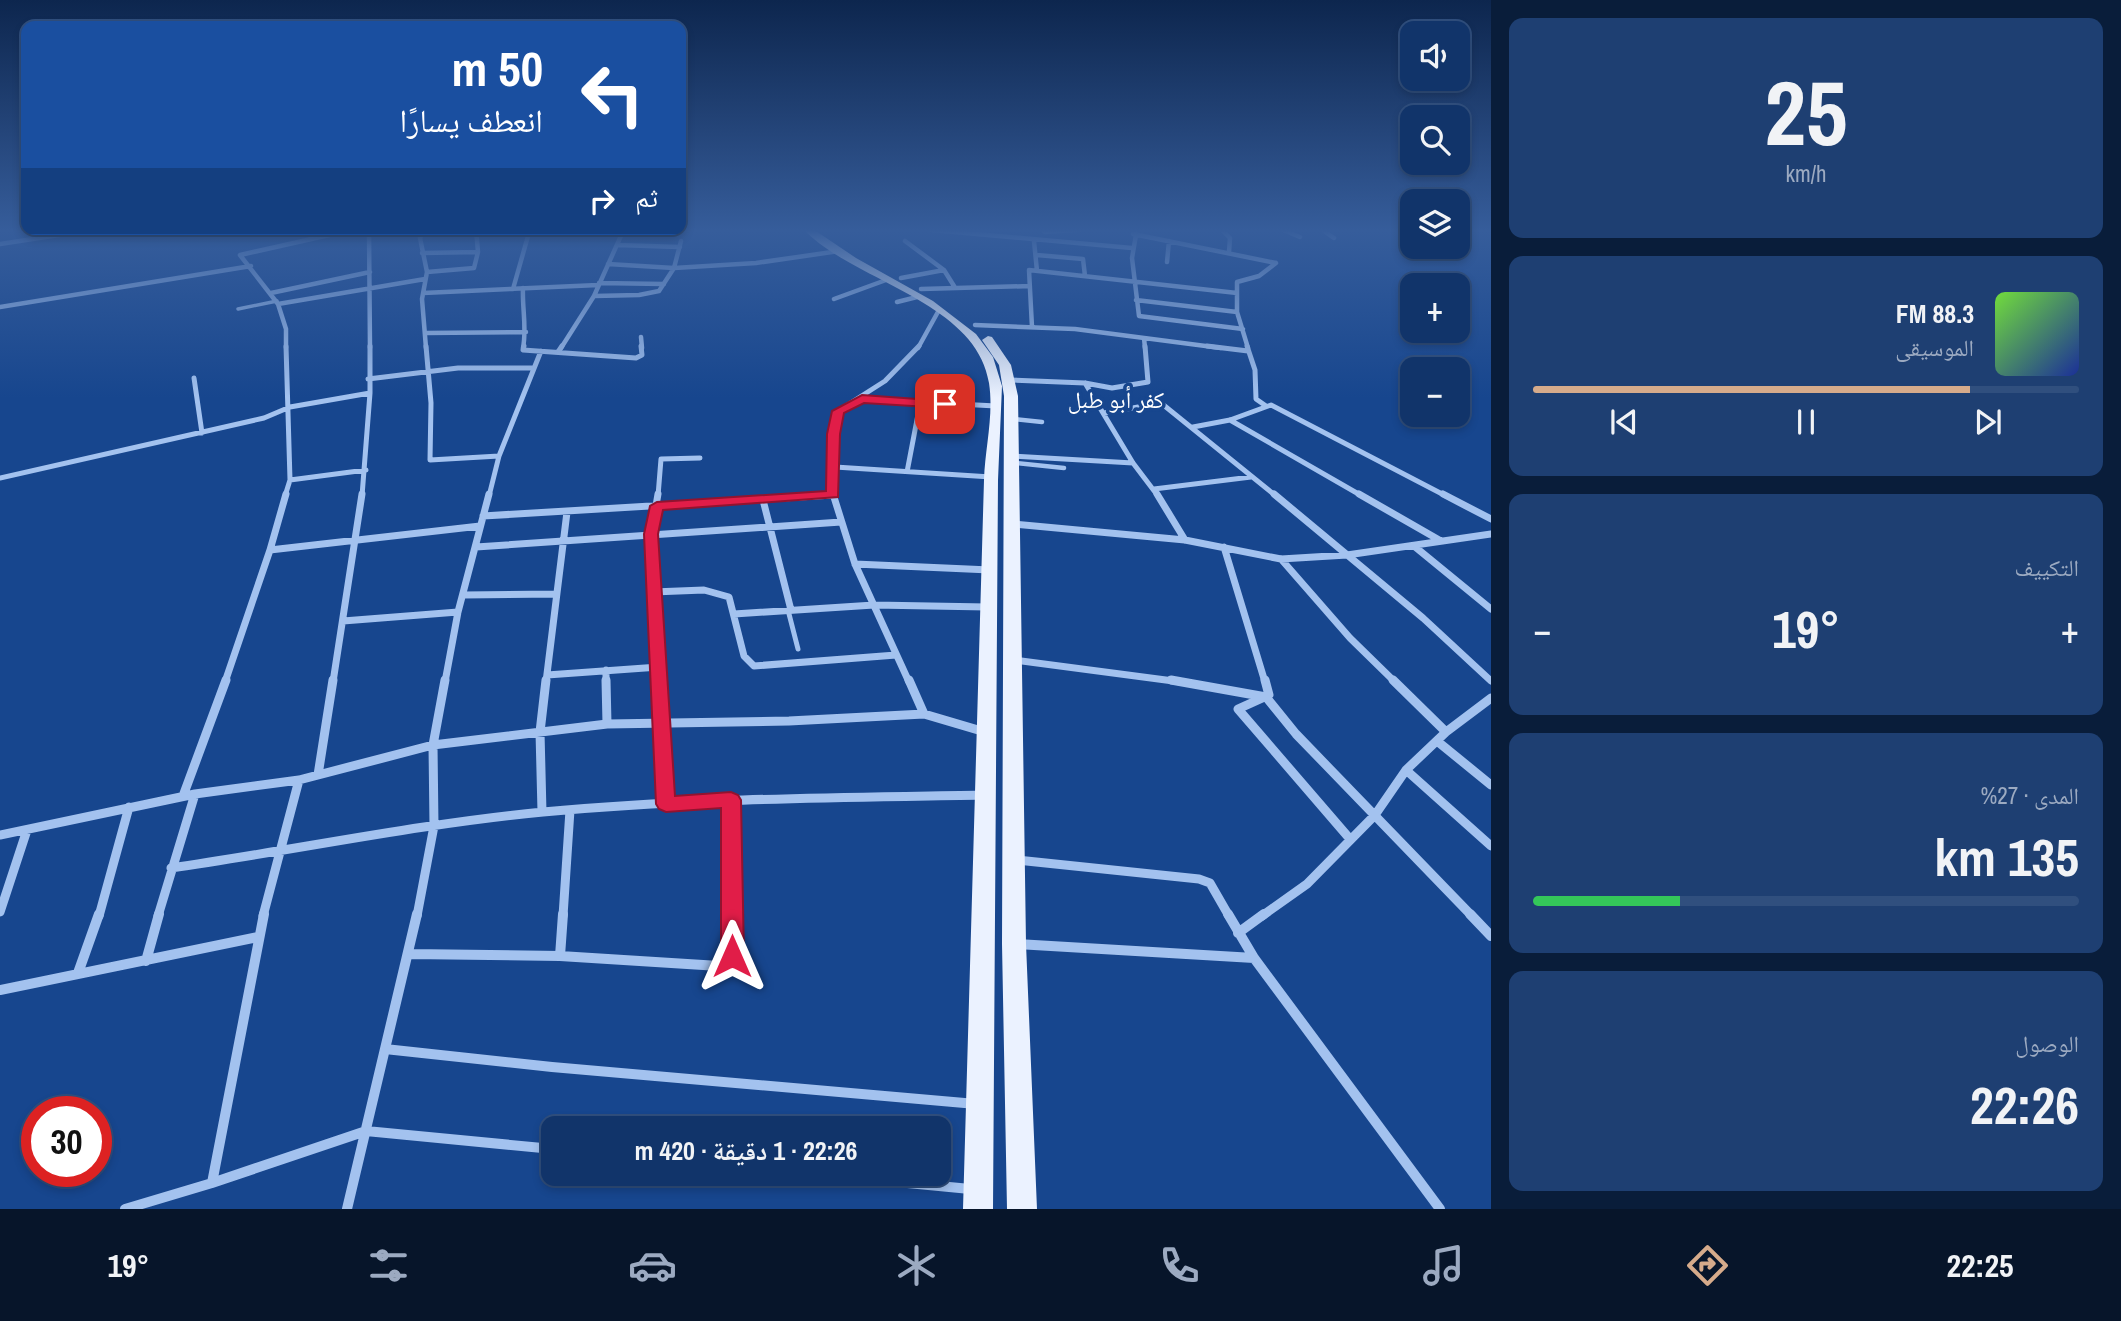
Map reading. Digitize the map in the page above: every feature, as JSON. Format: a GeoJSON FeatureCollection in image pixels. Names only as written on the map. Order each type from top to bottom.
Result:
{"type":"FeatureCollection","features":[{"type":"Feature","properties":{"kind":"main road"},"geometry":{"type":"LineString","coordinates":[[905,285],[975,326],[995,349],[1005,365],[1009,380],[991,477],[992,570],[986,732],[987,795],[976,1104],[978,1199]]}},
{"type":"Feature","properties":{"kind":"main road"},"geometry":{"type":"LineString","coordinates":[[919,293],[975,341],[987,357],[1004,412],[1011,459],[1014,660],[1013,944],[1023,1209]]}},
{"type":"Feature","properties":{"kind":"street"},"geometry":{"type":"LineString","coordinates":[[0,307],[132,285]]}},
{"type":"Feature","properties":{"kind":"street"},"geometry":{"type":"LineString","coordinates":[[183,796],[270,550],[290,480],[286,329],[277,302],[265,285]]}},
{"type":"Feature","properties":{"kind":"street"},"geometry":{"type":"LineString","coordinates":[[271,293],[307,285]]}},
{"type":"Feature","properties":{"kind":"street"},"geometry":{"type":"LineString","coordinates":[[277,302],[375,285]]}},
{"type":"Feature","properties":{"kind":"street"},"geometry":{"type":"LineString","coordinates":[[424,285],[430,461],[499,456]]}},
{"type":"Feature","properties":{"kind":"street"},"geometry":{"type":"LineString","coordinates":[[423,293],[572,285]]}},
{"type":"Feature","properties":{"kind":"street"},"geometry":{"type":"LineString","coordinates":[[558,352],[598,285]]}},
{"type":"Feature","properties":{"kind":"street"},"geometry":{"type":"LineString","coordinates":[[594,296],[652,294],[663,285]]}},
{"type":"Feature","properties":{"kind":"street"},"geometry":{"type":"LineString","coordinates":[[834,299],[874,285]]}},
{"type":"Feature","properties":{"kind":"street"},"geometry":{"type":"LineString","coordinates":[[1135,285],[1140,317],[1243,329]]}},
{"type":"Feature","properties":{"kind":"street"},"geometry":{"type":"LineString","coordinates":[[1167,285],[1237,293]]}},
{"type":"Feature","properties":{"kind":"street"},"geometry":{"type":"LineString","coordinates":[[1237,285],[1237,312],[1255,370],[1256,399],[1266,407]]}},
{"type":"Feature","properties":{"kind":"street"},"geometry":{"type":"LineString","coordinates":[[318,775],[366,470],[370,393],[370,286]]}},
{"type":"Feature","properties":{"kind":"street"},"geometry":{"type":"LineString","coordinates":[[897,302],[919,293],[954,286],[1030,286],[1032,327]]}},
{"type":"Feature","properties":{"kind":"street"},"geometry":{"type":"LineString","coordinates":[[523,288],[522,309],[526,332],[523,350],[638,358],[642,355],[641,337]]}},
{"type":"Feature","properties":{"kind":"street"},"geometry":{"type":"LineString","coordinates":[[1136,300],[1237,312]]}},
{"type":"Feature","properties":{"kind":"street"},"geometry":{"type":"LineString","coordinates":[[924,714],[855,564],[841,522],[833,495],[833,434],[838,411],[862,399],[897,373],[914,356],[931,331],[939,310]]}},
{"type":"Feature","properties":{"kind":"street"},"geometry":{"type":"LineString","coordinates":[[975,326],[1076,329],[1248,351]]}},
{"type":"Feature","properties":{"kind":"street"},"geometry":{"type":"LineString","coordinates":[[425,333],[526,332]]}},
{"type":"Feature","properties":{"kind":"street"},"geometry":{"type":"LineString","coordinates":[[1009,380],[1085,383],[1112,388],[1149,382],[1144,338]]}},
{"type":"Feature","properties":{"kind":"street"},"geometry":{"type":"LineString","coordinates":[[347,1209],[410,954],[434,826],[433,745],[458,612],[499,456],[541,351]]}},
{"type":"Feature","properties":{"kind":"street"},"geometry":{"type":"LineString","coordinates":[[368,379],[478,367],[533,368]]}},
{"type":"Feature","properties":{"kind":"street"},"geometry":{"type":"LineString","coordinates":[[194,379],[202,433]]}},
{"type":"Feature","properties":{"kind":"street"},"geometry":{"type":"LineString","coordinates":[[1085,383],[1133,463],[1154,489],[1185,540]]}},
{"type":"Feature","properties":{"kind":"street"},"geometry":{"type":"LineString","coordinates":[[0,478],[202,433],[275,415],[290,407],[370,393]]}},
{"type":"Feature","properties":{"kind":"street"},"geometry":{"type":"LineString","coordinates":[[862,399],[1004,412]]}},
{"type":"Feature","properties":{"kind":"street"},"geometry":{"type":"LineString","coordinates":[[1104,412],[1161,403],[1193,426],[1423,618],[1491,681]]}},
{"type":"Feature","properties":{"kind":"street"},"geometry":{"type":"LineString","coordinates":[[906,472],[920,404]]}},
{"type":"Feature","properties":{"kind":"street"},"geometry":{"type":"LineString","coordinates":[[1193,426],[1230,420],[1271,405],[1491,519]]}},
{"type":"Feature","properties":{"kind":"street"},"geometry":{"type":"LineString","coordinates":[[1230,420],[1441,541]]}},
{"type":"Feature","properties":{"kind":"street"},"geometry":{"type":"LineString","coordinates":[[666,804],[651,534],[657,506],[661,459],[700,458]]}},
{"type":"Feature","properties":{"kind":"street"},"geometry":{"type":"LineString","coordinates":[[1011,459],[1133,463]]}},
{"type":"Feature","properties":{"kind":"street"},"geometry":{"type":"LineString","coordinates":[[835,467],[991,477]]}},
{"type":"Feature","properties":{"kind":"street"},"geometry":{"type":"LineString","coordinates":[[290,480],[366,470]]}},
{"type":"Feature","properties":{"kind":"street"},"geometry":{"type":"LineString","coordinates":[[1154,489],[1251,477]]}},
{"type":"Feature","properties":{"kind":"street"},"geometry":{"type":"LineString","coordinates":[[483,516],[833,495]]}},
{"type":"Feature","properties":{"kind":"street"},"geometry":{"type":"LineString","coordinates":[[763,500],[789,610]]}},
{"type":"Feature","properties":{"kind":"street"},"geometry":{"type":"LineString","coordinates":[[542,812],[540,732],[562,537],[568,512]]}},
{"type":"Feature","properties":{"kind":"street"},"geometry":{"type":"LineString","coordinates":[[476,547],[562,537],[771,529],[841,522]]}},
{"type":"Feature","properties":{"kind":"street"},"geometry":{"type":"LineString","coordinates":[[1013,524],[1185,540],[1281,559],[1347,555],[1491,534]]}},
{"type":"Feature","properties":{"kind":"street"},"geometry":{"type":"LineString","coordinates":[[270,550],[480,526]]}},
{"type":"Feature","properties":{"kind":"street"},"geometry":{"type":"LineString","coordinates":[[1414,546],[1491,609]]}},
{"type":"Feature","properties":{"kind":"street"},"geometry":{"type":"LineString","coordinates":[[1224,547],[1269,695],[1240,707],[1240,712],[1350,839]]}},
{"type":"Feature","properties":{"kind":"street"},"geometry":{"type":"LineString","coordinates":[[1281,559],[1350,638],[1446,732]]}},
{"type":"Feature","properties":{"kind":"street"},"geometry":{"type":"LineString","coordinates":[[855,564],[992,570]]}},
{"type":"Feature","properties":{"kind":"street"},"geometry":{"type":"LineString","coordinates":[[653,592],[719,591],[729,597],[744,656],[754,666],[896,654]]}},
{"type":"Feature","properties":{"kind":"street"},"geometry":{"type":"LineString","coordinates":[[463,595],[556,594]]}},
{"type":"Feature","properties":{"kind":"street"},"geometry":{"type":"LineString","coordinates":[[734,614],[874,605],[991,608]]}},
{"type":"Feature","properties":{"kind":"street"},"geometry":{"type":"LineString","coordinates":[[343,621],[458,612]]}},
{"type":"Feature","properties":{"kind":"street"},"geometry":{"type":"LineString","coordinates":[[1014,660],[1163,679],[1266,697],[1296,734],[1491,936]]}},
{"type":"Feature","properties":{"kind":"street"},"geometry":{"type":"LineString","coordinates":[[547,675],[659,667]]}},
{"type":"Feature","properties":{"kind":"street"},"geometry":{"type":"LineString","coordinates":[[606,670],[607,723]]}},
{"type":"Feature","properties":{"kind":"street"},"geometry":{"type":"LineString","coordinates":[[1238,933],[1307,884],[1375,815],[1406,771],[1446,732],[1491,698]]}},
{"type":"Feature","properties":{"kind":"street"},"geometry":{"type":"LineString","coordinates":[[0,835],[183,796],[299,780],[433,745],[607,723],[789,721],[924,714],[986,732]]}},
{"type":"Feature","properties":{"kind":"street"},"geometry":{"type":"LineString","coordinates":[[1437,741],[1491,785]]}},
{"type":"Feature","properties":{"kind":"street"},"geometry":{"type":"LineString","coordinates":[[1406,771],[1491,846]]}},
{"type":"Feature","properties":{"kind":"street"},"geometry":{"type":"LineString","coordinates":[[212,1183],[258,937],[299,780]]}},
{"type":"Feature","properties":{"kind":"street"},"geometry":{"type":"LineString","coordinates":[[146,961],[171,868],[195,794]]}},
{"type":"Feature","properties":{"kind":"street"},"geometry":{"type":"LineString","coordinates":[[171,868],[281,853],[434,826],[542,812],[731,800],[987,795]]}},
{"type":"Feature","properties":{"kind":"street"},"geometry":{"type":"LineString","coordinates":[[410,954],[560,956],[719,966],[727,964],[732,956],[731,800]]}},
{"type":"Feature","properties":{"kind":"street"},"geometry":{"type":"LineString","coordinates":[[78,973],[95,929],[129,807]]}},
{"type":"Feature","properties":{"kind":"street"},"geometry":{"type":"LineString","coordinates":[[560,956],[570,810]]}},
{"type":"Feature","properties":{"kind":"street"},"geometry":{"type":"LineString","coordinates":[[0,912],[27,830]]}},
{"type":"Feature","properties":{"kind":"street"},"geometry":{"type":"LineString","coordinates":[[1014,860],[1205,881],[1215,888],[1254,958],[1440,1209]]}},
{"type":"Feature","properties":{"kind":"street"},"geometry":{"type":"LineString","coordinates":[[0,990],[258,937]]}},
{"type":"Feature","properties":{"kind":"street"},"geometry":{"type":"LineString","coordinates":[[1013,944],[1254,958]]}},
{"type":"Feature","properties":{"kind":"street"},"geometry":{"type":"LineString","coordinates":[[386,1049],[552,1067],[976,1104]]}},
{"type":"Feature","properties":{"kind":"street"},"geometry":{"type":"LineString","coordinates":[[125,1209],[212,1183],[366,1130],[541,1148]]}},
{"type":"Feature","properties":{"kind":"street"},"geometry":{"type":"LineString","coordinates":[[893,1186],[978,1199]]}},
{"type":"Feature","properties":{"kind":"lane"},"geometry":{"type":"LineString","coordinates":[[238,309],[277,302]]}},
{"type":"Feature","properties":{"kind":"lane"},"geometry":{"type":"LineString","coordinates":[[1004,412],[1042,422]]}},
{"type":"Feature","properties":{"kind":"lane"},"geometry":{"type":"LineString","coordinates":[[1011,459],[1064,468]]}},
{"type":"Feature","properties":{"kind":"lane"},"geometry":{"type":"LineString","coordinates":[[789,610],[798,649]]}},
{"type":"Feature","properties":{"kind":"district","name":"كفر أبو طبل"},"geometry":{"type":"Point","coordinates":[1116,400]}},
{"type":"Feature","properties":{"kind":"route"},"geometry":{"type":"LineString","coordinates":[[732,956],[731,800],[666,804],[651,534],[657,506],[833,495],[833,434],[838,411],[862,399],[945,404]]}}]}
